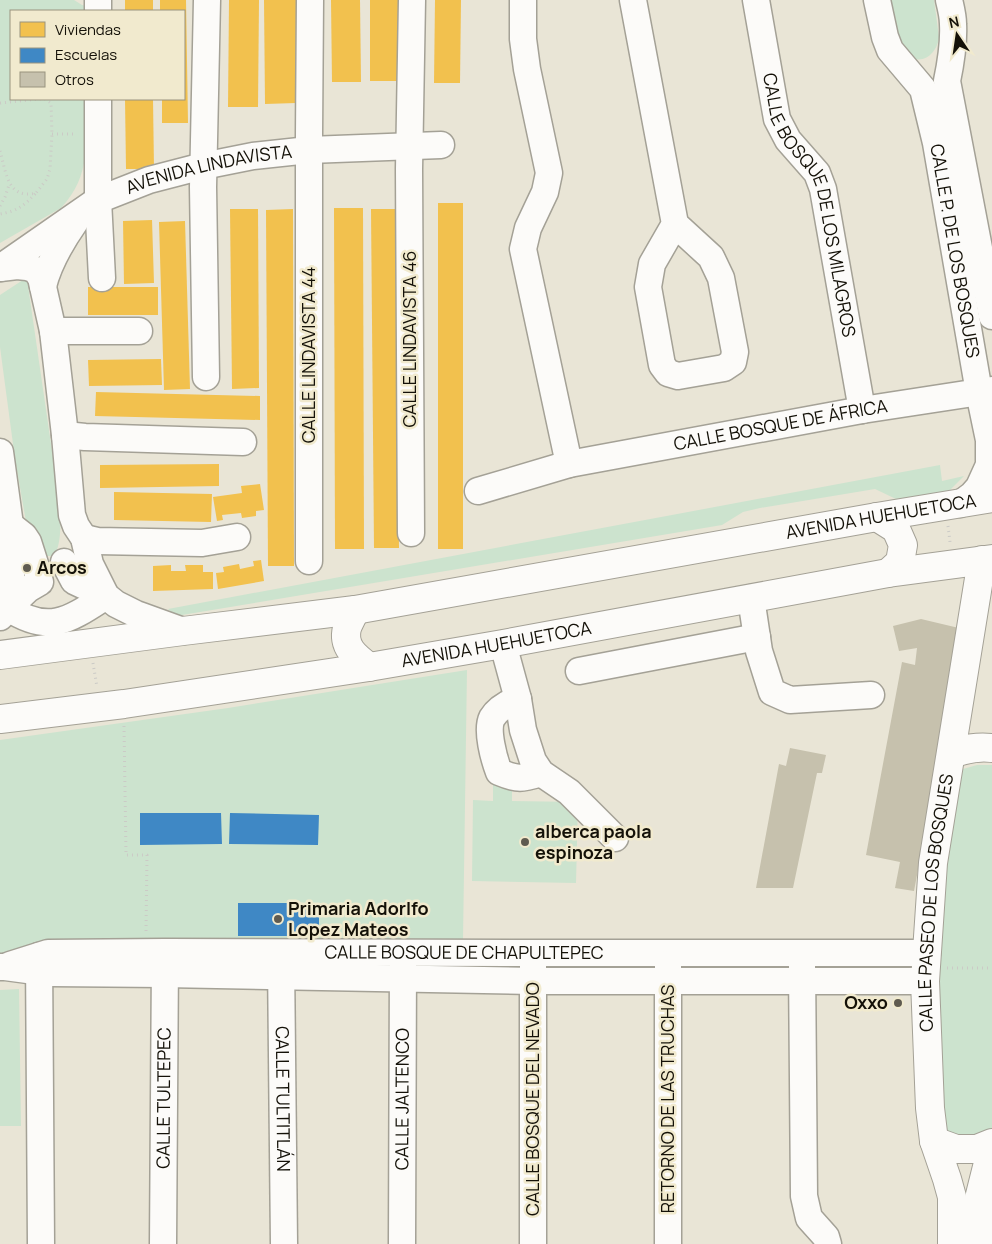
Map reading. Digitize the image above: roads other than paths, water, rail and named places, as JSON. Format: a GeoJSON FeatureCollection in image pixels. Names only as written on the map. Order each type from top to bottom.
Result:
{"type":"FeatureCollection","features":[{"type":"Feature","properties":{"kind":"main road","name":"AVENIDA HUEHUETOCA"},"geometry":{"type":"LineString","coordinates":[[0,655],[356,610],[992,498]]}},
{"type":"Feature","properties":{"kind":"main road"},"geometry":{"type":"LineString","coordinates":[[877,518],[896,529],[903,545],[900,562],[888,573]]}},
{"type":"Feature","properties":{"kind":"main road","name":"AVENIDA HUEHUETOCA"},"geometry":{"type":"LineString","coordinates":[[0,719],[112,706],[369,667],[888,573],[987,560]]}},
{"type":"Feature","properties":{"kind":"main road","name":"CALLE PASEO DE LOS BOSQUES"},"geometry":{"type":"LineString","coordinates":[[952,1244],[952,1197],[934,1141],[930,1108],[926,967],[933,863],[987,560]]}},
{"type":"Feature","properties":{"kind":"main road"},"geometry":{"type":"LineString","coordinates":[[356,610],[347,629],[346,640],[351,653],[369,667]]}},
{"type":"Feature","properties":{"kind":"main road"},"geometry":{"type":"LineString","coordinates":[[951,754],[966,749],[992,748]]}},
{"type":"Feature","properties":{"kind":"main road"},"geometry":{"type":"LineString","coordinates":[[934,1141],[956,1149],[977,1149],[991,1152],[979,1199],[979,1244]]}},
{"type":"Feature","properties":{"kind":"street"},"geometry":{"type":"LineString","coordinates":[[206,376],[203,166],[207,0]]}},
{"type":"Feature","properties":{"kind":"street","name":"CALLE LINDAVISTA 44"},"geometry":{"type":"LineString","coordinates":[[310,0],[310,561]]}},
{"type":"Feature","properties":{"kind":"street","name":"CALLE LINDAVISTA 46"},"geometry":{"type":"LineString","coordinates":[[411,533],[410,145],[412,0]]}},
{"type":"Feature","properties":{"kind":"street"},"geometry":{"type":"LineString","coordinates":[[523,0],[523,38],[527,69],[548,172],[546,192],[528,228],[523,249],[568,464]]}},
{"type":"Feature","properties":{"kind":"street"},"geometry":{"type":"LineString","coordinates":[[634,0],[675,224],[711,256],[721,278],[735,352],[733,362],[724,368],[678,376],[668,374],[662,365],[648,287],[652,264],[675,224]]}},
{"type":"Feature","properties":{"kind":"street","name":"CALLE BOSQUE DE LOS MILAGROS"},"geometry":{"type":"LineString","coordinates":[[756,0],[777,118],[788,140],[816,173],[824,189],[862,410]]}},
{"type":"Feature","properties":{"kind":"street","name":"CALLE P. DE LOS BOSQUES"},"geometry":{"type":"LineString","coordinates":[[877,0],[890,50],[923,89],[936,143],[986,391],[989,465],[979,487],[972,495],[953,505]]}},
{"type":"Feature","properties":{"kind":"street","name":"CALLE P. DE LOS BOSQUES"},"geometry":{"type":"LineString","coordinates":[[949,0],[953,23],[953,44],[947,81],[992,316]]}},
{"type":"Feature","properties":{"kind":"street"},"geometry":{"type":"LineString","coordinates":[[898,60],[912,67],[926,68],[934,66],[946,57],[953,44]]}},
{"type":"Feature","properties":{"kind":"street"},"geometry":{"type":"LineString","coordinates":[[98,100],[91,206],[102,278]]}},
{"type":"Feature","properties":{"kind":"street","name":"AVENIDA LINDAVISTA"},"geometry":{"type":"LineString","coordinates":[[0,268],[91,206],[149,180],[203,166],[254,156],[309,150],[441,144]]}},
{"type":"Feature","properties":{"kind":"street"},"geometry":{"type":"LineString","coordinates":[[43,286],[56,251],[91,206]]}},
{"type":"Feature","properties":{"kind":"street"},"geometry":{"type":"LineString","coordinates":[[0,268],[27,267],[36,270],[41,278],[52,331],[65,435],[72,515],[76,526],[84,538],[90,564],[106,596]]}},
{"type":"Feature","properties":{"kind":"street"},"geometry":{"type":"LineString","coordinates":[[52,331],[139,331]]}},
{"type":"Feature","properties":{"kind":"street","name":"CALLE BOSQUE DE ÁFRICA"},"geometry":{"type":"LineString","coordinates":[[478,491],[568,464],[862,410],[986,391]]}},
{"type":"Feature","properties":{"kind":"street"},"geometry":{"type":"LineString","coordinates":[[65,435],[243,442]]}},
{"type":"Feature","properties":{"kind":"street"},"geometry":{"type":"LineString","coordinates":[[0,452],[10,525],[9,546],[12,589],[4,612]]}},
{"type":"Feature","properties":{"kind":"street"},"geometry":{"type":"LineString","coordinates":[[72,515],[63,553],[67,567],[116,604],[136,614],[183,631]]}},
{"type":"Feature","properties":{"kind":"street"},"geometry":{"type":"LineString","coordinates":[[4,612],[28,589],[37,571],[28,542],[24,536],[10,525]]}},
{"type":"Feature","properties":{"kind":"street"},"geometry":{"type":"LineString","coordinates":[[84,538],[97,541],[202,543],[238,537]]}},
{"type":"Feature","properties":{"kind":"street"},"geometry":{"type":"LineString","coordinates":[[37,571],[56,580],[67,567]]}},
{"type":"Feature","properties":{"kind":"street"},"geometry":{"type":"LineString","coordinates":[[4,612],[45,623],[59,621],[73,616],[106,596]]}},
{"type":"Feature","properties":{"kind":"street"},"geometry":{"type":"LineString","coordinates":[[752,598],[759,651],[772,692],[790,700],[871,695]]}},
{"type":"Feature","properties":{"kind":"street"},"geometry":{"type":"LineString","coordinates":[[579,671],[757,637]]}},
{"type":"Feature","properties":{"kind":"street"},"geometry":{"type":"LineString","coordinates":[[502,644],[518,699],[523,730],[533,761],[541,772],[569,792],[615,838]]}},
{"type":"Feature","properties":{"kind":"street"},"geometry":{"type":"LineString","coordinates":[[518,699],[503,706],[492,718],[490,733],[494,758],[499,772],[508,776],[523,778],[541,772]]}},
{"type":"Feature","properties":{"kind":"street","name":"CALLE BOSQUE DE CHAPULTEPEC"},"geometry":{"type":"LineString","coordinates":[[2,967],[39,964],[48,953],[281,965],[403,979],[532,982],[801,981],[926,967]]}},
{"type":"Feature","properties":{"kind":"street","name":"CALLE BOSQUE DE CHAPULTEPEC"},"geometry":{"type":"LineString","coordinates":[[281,965],[403,953],[802,953],[926,967]]}},
{"type":"Feature","properties":{"kind":"street","name":"CALLE JALTENCO"},"geometry":{"type":"LineString","coordinates":[[402,1244],[403,953]]}},
{"type":"Feature","properties":{"kind":"street","name":"CALLE BOSQUE DEL NEVADO"},"geometry":{"type":"LineString","coordinates":[[533,953],[533,1244]]}},
{"type":"Feature","properties":{"kind":"street","name":"RETORNO DE LAS TRUCHAS"},"geometry":{"type":"LineString","coordinates":[[668,953],[668,1244]]}},
{"type":"Feature","properties":{"kind":"street"},"geometry":{"type":"LineString","coordinates":[[802,953],[804,1196],[809,1218],[826,1237],[828,1244]]}},
{"type":"Feature","properties":{"kind":"street","name":"CALLE TULTEPEC"},"geometry":{"type":"LineString","coordinates":[[158,959],[163,1244]]}},
{"type":"Feature","properties":{"kind":"street"},"geometry":{"type":"LineString","coordinates":[[39,964],[41,1244]]}},
{"type":"Feature","properties":{"kind":"street","name":"CALLE TULTITLÁN"},"geometry":{"type":"LineString","coordinates":[[281,965],[284,1244]]}},
{"type":"Feature","properties":{"kind":"place","name":"Arcos"},"geometry":{"type":"Point","coordinates":[27,568]}},
{"type":"Feature","properties":{"kind":"place","name":"alberca paola espinoza"},"geometry":{"type":"Point","coordinates":[525,842]}},
{"type":"Feature","properties":{"kind":"place","name":"Primaria Adorlfo Lopez Mateos"},"geometry":{"type":"Point","coordinates":[278,919]}},
{"type":"Feature","properties":{"kind":"place","name":"Oxxo"},"geometry":{"type":"Point","coordinates":[898,1003]}}]}
